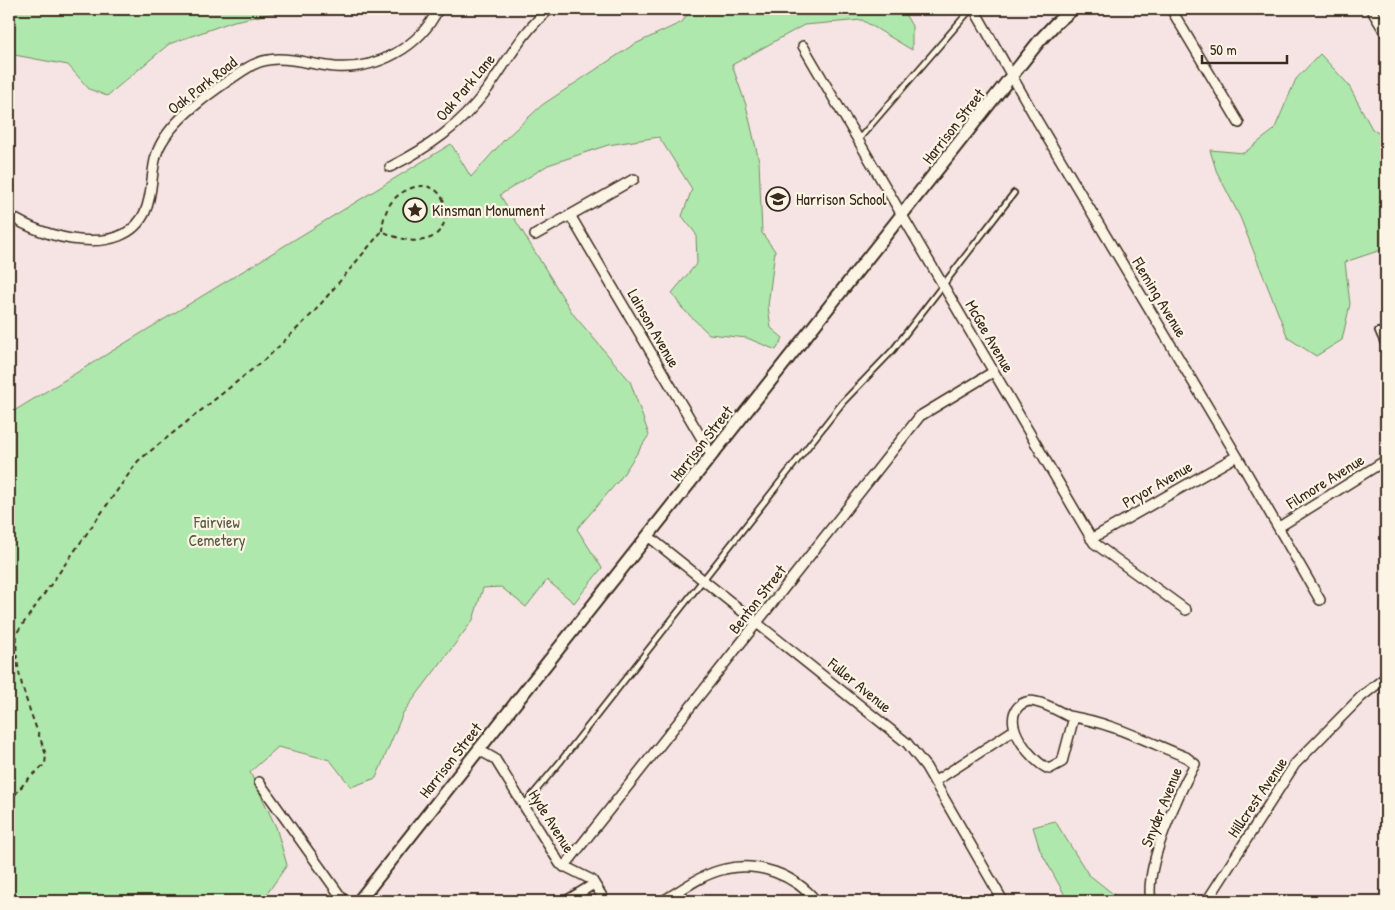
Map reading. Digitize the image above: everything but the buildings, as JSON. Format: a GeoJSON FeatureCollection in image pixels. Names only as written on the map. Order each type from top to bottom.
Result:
{"type":"FeatureCollection","features":[{"type":"Feature","properties":{"kind":"street","name":"Oak Park Road"},"geometry":{"type":"LineString","coordinates":[[9,216],[26,225],[69,239],[95,241],[116,236],[132,229],[145,211],[158,149],[168,132],[189,111],[245,69],[274,58],[349,67],[379,62],[405,48],[417,38],[438,9]]}},
{"type":"Feature","properties":{"kind":"street","name":"Oak Park Lane"},"geometry":{"type":"LineString","coordinates":[[390,167],[424,149],[456,124],[486,91],[530,29],[550,9]]}},
{"type":"Feature","properties":{"kind":"street","name":"Fleming Avenue"},"geometry":{"type":"LineString","coordinates":[[973,9],[1279,527],[1320,600]]}},
{"type":"Feature","properties":{"kind":"street","name":"Harrison Street"},"geometry":{"type":"LineString","coordinates":[[359,901],[1012,76],[1055,24],[1073,9]]}},
{"type":"Feature","properties":{"kind":"street"},"geometry":{"type":"LineString","coordinates":[[1172,9],[1239,123]]}},
{"type":"Feature","properties":{"kind":"street"},"geometry":{"type":"LineString","coordinates":[[1371,9],[1386,34]]}},
{"type":"Feature","properties":{"kind":"street","name":"McGee Avenue"},"geometry":{"type":"LineString","coordinates":[[803,46],[1091,539],[1118,562],[1186,610]]}},
{"type":"Feature","properties":{"kind":"street"},"geometry":{"type":"LineString","coordinates":[[535,235],[634,179]]}},
{"type":"Feature","properties":{"kind":"street","name":"Lainson Avenue"},"geometry":{"type":"LineString","coordinates":[[570,215],[712,456]]}},
{"type":"Feature","properties":{"kind":"street","name":"Benton Street"},"geometry":{"type":"LineString","coordinates":[[564,867],[920,416],[993,372]]}},
{"type":"Feature","properties":{"kind":"street","name":"Pryor Avenue"},"geometry":{"type":"LineString","coordinates":[[1091,539],[1237,456]]}},
{"type":"Feature","properties":{"kind":"street","name":"Filmore Avenue"},"geometry":{"type":"LineString","coordinates":[[1279,527],[1386,460]]}},
{"type":"Feature","properties":{"kind":"street","name":"Fuller Avenue"},"geometry":{"type":"LineString","coordinates":[[648,536],[907,743],[934,782],[1003,901]]}},
{"type":"Feature","properties":{"kind":"street","name":"Hillcrest Avenue"},"geometry":{"type":"LineString","coordinates":[[1207,901],[1295,764],[1361,697],[1386,677]]}},
{"type":"Feature","properties":{"kind":"street"},"geometry":{"type":"LineString","coordinates":[[1027,701],[1035,701],[1074,717],[1062,762],[1050,769],[1037,761],[1014,730],[1013,716],[1016,709],[1027,701]]}},
{"type":"Feature","properties":{"kind":"street","name":"Snyder Avenue"},"geometry":{"type":"LineString","coordinates":[[1074,717],[1097,721],[1186,758],[1195,764],[1182,787],[1162,840],[1153,872],[1151,901]]}},
{"type":"Feature","properties":{"kind":"street"},"geometry":{"type":"LineString","coordinates":[[934,782],[1014,730]]}},
{"type":"Feature","properties":{"kind":"street","name":"Hyde Avenue"},"geometry":{"type":"LineString","coordinates":[[479,750],[495,759],[564,867],[592,880],[605,901]]}},
{"type":"Feature","properties":{"kind":"street"},"geometry":{"type":"LineString","coordinates":[[259,782],[344,901]]}},
{"type":"Feature","properties":{"kind":"street"},"geometry":{"type":"LineString","coordinates":[[663,901],[698,879],[725,869],[744,867],[770,870],[789,878],[816,901]]}},
{"type":"Feature","properties":{"kind":"street"},"geometry":{"type":"LineString","coordinates":[[566,901],[594,884]]}},
{"type":"Feature","properties":{"kind":"lane"},"geometry":{"type":"LineString","coordinates":[[858,140],[973,9]]}},
{"type":"Feature","properties":{"kind":"lane"},"geometry":{"type":"LineString","coordinates":[[524,804],[560,762],[843,402],[893,350],[1014,193]]}},
{"type":"Feature","properties":{"kind":"lane"},"geometry":{"type":"LineString","coordinates":[[1378,331],[1386,349]]}},
{"type":"Feature","properties":{"kind":"path"},"geometry":{"type":"LineString","coordinates":[[9,802],[27,780],[46,764],[46,755],[25,695],[16,641],[18,631],[138,461],[269,356],[314,312],[382,231],[385,212],[393,200],[408,190],[428,187],[441,193],[446,202],[446,218],[440,231],[426,240],[414,242],[396,238],[382,231]]}},
{"type":"Feature","properties":{"kind":"path"},"geometry":{"type":"LineString","coordinates":[[9,631],[18,631]]}},
{"type":"Feature","properties":{"kind":"path"},"geometry":{"type":"LineString","coordinates":[[9,649],[16,641]]}},
{"type":"Feature","properties":{"kind":"green space"},"geometry":{"type":"Polygon","coordinates":[[[9,9],[295,9],[234,21],[169,44],[107,96],[89,89],[68,65],[9,54],[9,9]]]}},
{"type":"Feature","properties":{"kind":"green space"},"geometry":{"type":"Polygon","coordinates":[[[316,9],[383,9],[378,14],[316,9]]]}},
{"type":"Feature","properties":{"kind":"green space","name":"Fairview Cemetery"},"geometry":{"type":"Polygon","coordinates":[[[691,9],[902,9],[912,26],[912,50],[862,20],[804,25],[732,65],[746,105],[759,161],[762,233],[775,251],[768,306],[771,328],[783,338],[776,350],[747,338],[709,334],[682,308],[672,293],[697,263],[696,234],[682,216],[692,189],[659,137],[608,145],[548,165],[500,195],[573,314],[630,381],[649,435],[620,479],[577,529],[602,568],[574,603],[547,580],[526,607],[501,587],[483,588],[473,620],[403,713],[376,778],[351,787],[330,760],[278,747],[250,772],[276,827],[287,865],[262,901],[9,901],[9,414],[451,144],[471,177],[504,140],[542,105],[633,45],[682,22],[691,9]]]}},
{"type":"Feature","properties":{"kind":"green space"},"geometry":{"type":"Polygon","coordinates":[[[1320,54],[1348,84],[1372,129],[1386,138],[1386,250],[1384,249],[1345,262],[1350,304],[1342,340],[1316,356],[1288,338],[1240,217],[1216,170],[1210,150],[1244,153],[1274,130],[1296,79],[1320,54]]]}},
{"type":"Feature","properties":{"kind":"green space"},"geometry":{"type":"Polygon","coordinates":[[[1055,821],[1088,874],[1122,901],[1068,901],[1040,850],[1033,827],[1055,821]]]}},
{"type":"Feature","properties":{"kind":"place","name":"Harrison School"},"geometry":{"type":"Point","coordinates":[778,199]}},
{"type":"Feature","properties":{"kind":"place","name":"Kinsman Monument"},"geometry":{"type":"Point","coordinates":[415,210]}}]}
